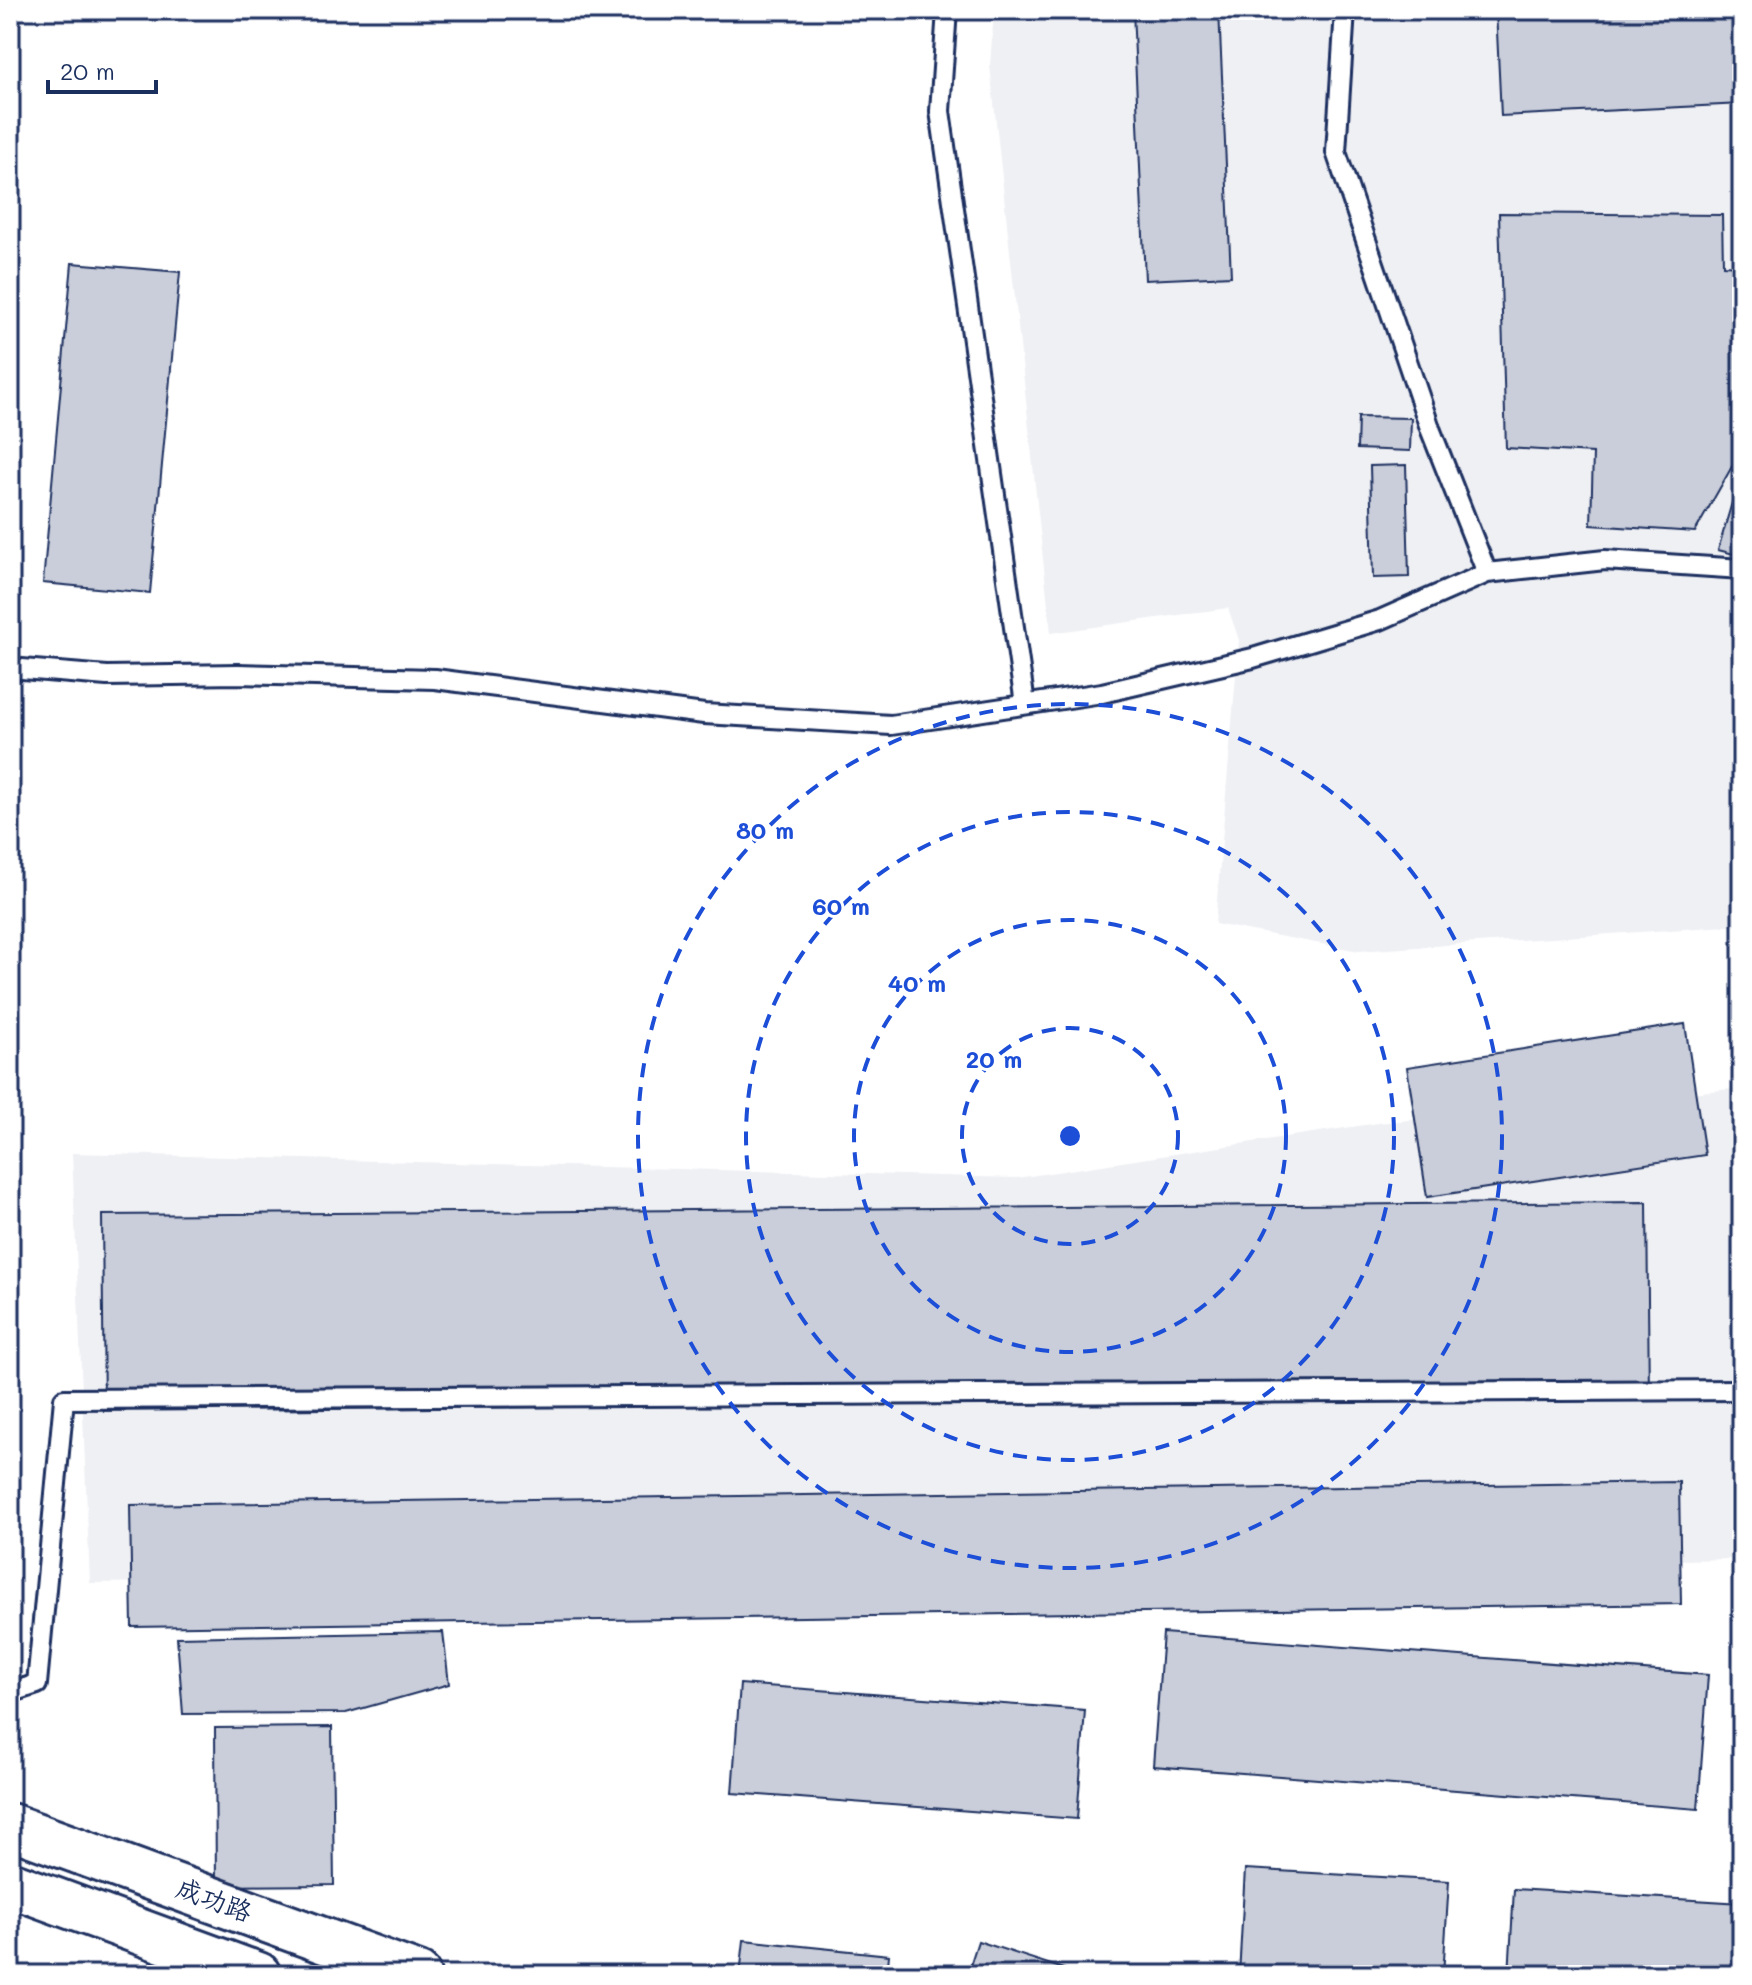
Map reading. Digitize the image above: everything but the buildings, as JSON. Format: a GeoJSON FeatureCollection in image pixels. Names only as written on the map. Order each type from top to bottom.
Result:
{"type":"FeatureCollection","features":[{"type":"Feature","properties":{"kind":"main road","name":"成功路"},"geometry":{"type":"LineString","coordinates":[[10,1826],[418,1975]]}},
{"type":"Feature","properties":{"kind":"main road"},"geometry":{"type":"LineString","coordinates":[[10,1884],[258,1975]]}},
{"type":"Feature","properties":{"kind":"lane"},"geometry":{"type":"LineString","coordinates":[[947,10],[940,111],[1025,704]]}},
{"type":"Feature","properties":{"kind":"lane"},"geometry":{"type":"LineString","coordinates":[[1345,10],[1336,152],[1431,431],[1487,573]]}},
{"type":"Feature","properties":{"kind":"lane"},"geometry":{"type":"LineString","coordinates":[[10,668],[107,676],[238,674],[435,679],[704,714],[891,725],[1102,693],[1253,658],[1380,620],[1487,573],[1605,560],[1742,569]]}},
{"type":"Feature","properties":{"kind":"lane"},"geometry":{"type":"LineString","coordinates":[[10,1693],[37,1684],[64,1399],[1742,1390]]}},
{"type":"Feature","properties":{"kind":"shaded area"},"geometry":{"type":"Polygon","coordinates":[[[994,10],[1742,10],[1742,925],[1359,951],[1215,924],[1239,640],[1228,608],[1051,633],[990,66],[994,10]]]}},
{"type":"Feature","properties":{"kind":"shaded area"},"geometry":{"type":"Polygon","coordinates":[[[1742,1088],[1742,1559],[90,1583],[72,1153],[1017,1178],[1378,1123],[1742,1088]]]}}]}
